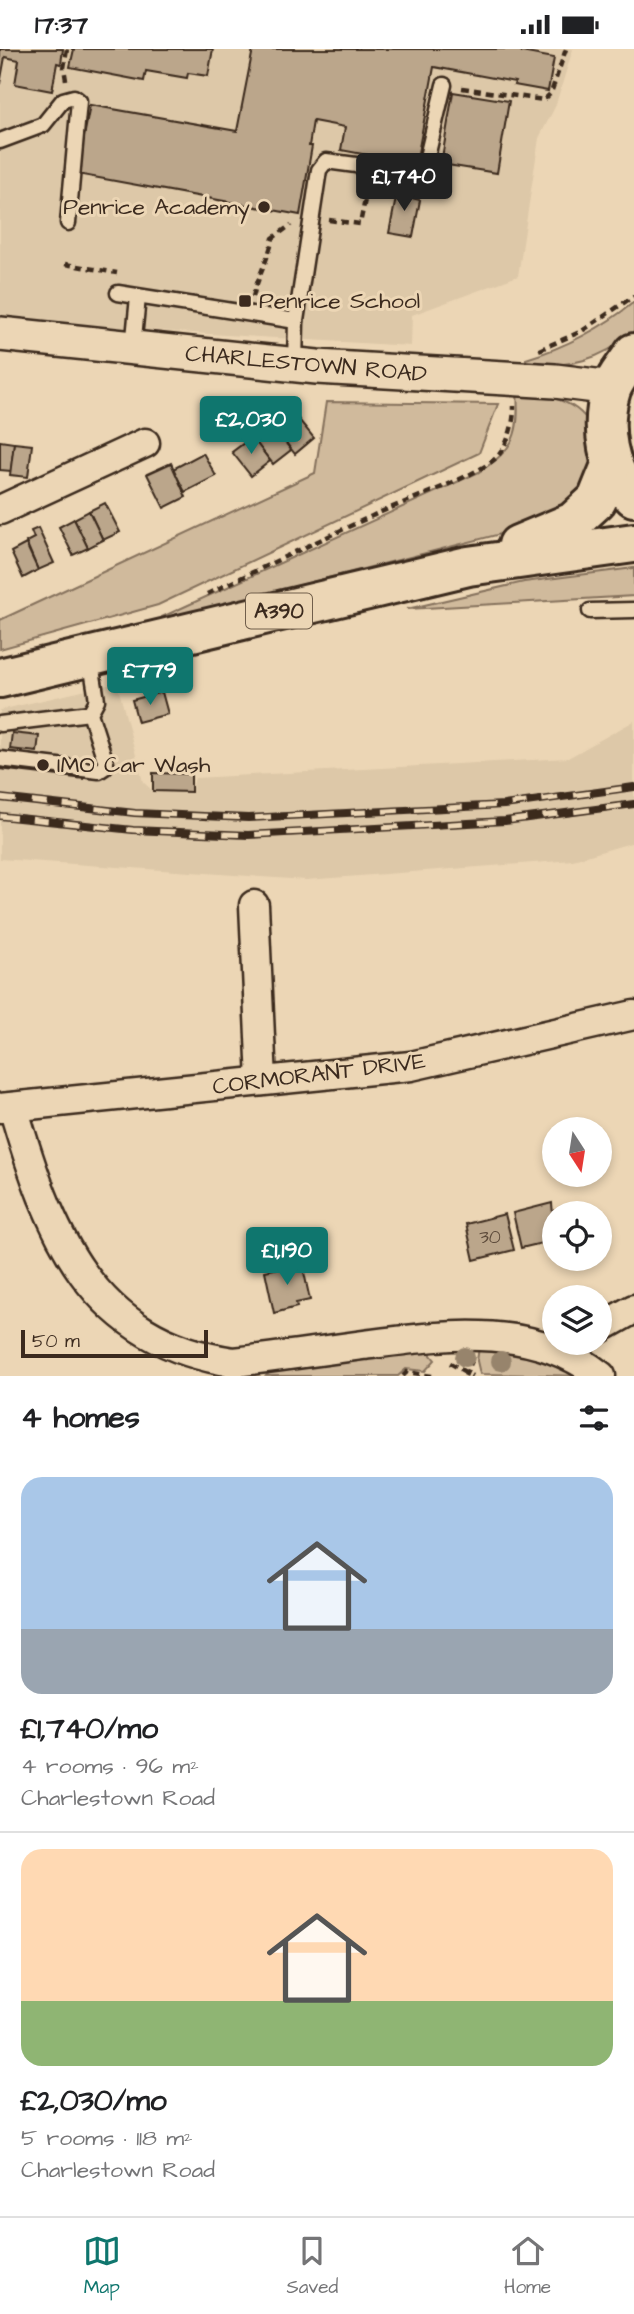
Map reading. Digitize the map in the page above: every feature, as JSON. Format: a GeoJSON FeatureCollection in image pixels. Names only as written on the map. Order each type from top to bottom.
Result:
{"type":"FeatureCollection","features":[{"type":"Feature","properties":{"kind":"highway"},"geometry":{"type":"LineString","coordinates":[[634,353],[611,389],[605,426],[612,463],[634,497]]}},
{"type":"Feature","properties":{"kind":"highway","name":"A390"},"geometry":{"type":"LineString","coordinates":[[468,566],[573,522],[597,500],[612,463]]}},
{"type":"Feature","properties":{"kind":"highway","name":"A390"},"geometry":{"type":"LineString","coordinates":[[0,678],[468,566],[634,543]]}},
{"type":"Feature","properties":{"kind":"street","name":"CHARLESTOWN ROAD"},"geometry":{"type":"LineString","coordinates":[[0,334],[295,365],[514,379],[611,389]]}},
{"type":"Feature","properties":{"kind":"street"},"geometry":{"type":"LineString","coordinates":[[0,510],[145,443]]}},
{"type":"Feature","properties":{"kind":"street"},"geometry":{"type":"LineString","coordinates":[[254,905],[262,1081]]}},
{"type":"Feature","properties":{"kind":"street","name":"CORMORANT DRIVE"},"geometry":{"type":"LineString","coordinates":[[6,1107],[411,1066],[634,1015]]}},
{"type":"Feature","properties":{"kind":"street"},"geometry":{"type":"LineString","coordinates":[[6,1107],[58,1233],[86,1277],[122,1318],[158,1341],[201,1358],[234,1362],[453,1334],[506,1336],[542,1343]]}},
{"type":"Feature","properties":{"kind":"street"},"geometry":{"type":"LineString","coordinates":[[612,1321],[634,1309]]}},
{"type":"Feature","properties":{"kind":"street"},"geometry":{"type":"LineString","coordinates":[[579,1355],[601,1376]]}},
{"type":"Feature","properties":{"kind":"lane"},"geometry":{"type":"LineString","coordinates":[[295,365],[296,321],[310,223],[322,164],[326,161],[423,174],[444,85]]}},
{"type":"Feature","properties":{"kind":"lane"},"geometry":{"type":"LineString","coordinates":[[0,141],[43,125],[63,100],[79,100],[68,222]]}},
{"type":"Feature","properties":{"kind":"lane"},"geometry":{"type":"LineString","coordinates":[[118,293],[296,321]]}},
{"type":"Feature","properties":{"kind":"lane"},"geometry":{"type":"LineString","coordinates":[[133,348],[138,297]]}},
{"type":"Feature","properties":{"kind":"lane"},"geometry":{"type":"LineString","coordinates":[[590,611],[634,610]]}},
{"type":"Feature","properties":{"kind":"lane"},"geometry":{"type":"LineString","coordinates":[[0,759],[99,771],[105,767],[106,762],[90,713],[97,700],[90,656]]}},
{"type":"Feature","properties":{"kind":"lane"},"geometry":{"type":"LineString","coordinates":[[0,725],[90,713]]}},
{"type":"Feature","properties":{"kind":"path"},"geometry":{"type":"LineString","coordinates":[[67,49],[64,68],[69,98]]}},
{"type":"Feature","properties":{"kind":"path"},"geometry":{"type":"LineString","coordinates":[[444,85],[544,100],[551,93],[566,49]]}},
{"type":"Feature","properties":{"kind":"path"},"geometry":{"type":"LineString","coordinates":[[249,296],[253,297],[260,272],[267,264],[273,238],[296,221],[310,223],[332,219],[360,224],[371,168]]}},
{"type":"Feature","properties":{"kind":"path"},"geometry":{"type":"LineString","coordinates":[[204,596],[373,515],[481,468],[498,456],[513,425],[514,379],[522,357],[582,331],[634,296]]}},
{"type":"Feature","properties":{"kind":"path"},"geometry":{"type":"LineString","coordinates":[[403,1376],[407,1372],[432,1376]]}},
{"type":"Feature","properties":{"kind":"shaded area","name":"Penrice Academy"},"geometry":{"type":"Polygon","coordinates":[[[0,49],[573,49],[555,107],[539,138],[518,276],[412,315],[411,346],[109,328],[0,315],[0,49]]]}},
{"type":"Feature","properties":{"kind":"shaded area"},"geometry":{"type":"Polygon","coordinates":[[[634,302],[634,332],[609,350],[570,363],[526,366],[526,359],[583,336],[634,302]]]}},
{"type":"Feature","properties":{"kind":"shaded area"},"geometry":{"type":"Polygon","coordinates":[[[517,392],[564,402],[577,409],[592,431],[594,446],[584,487],[571,503],[540,524],[162,620],[162,617],[479,472],[501,456],[513,439],[517,419],[517,392]]]}},
{"type":"Feature","properties":{"kind":"shaded area"},"geometry":{"type":"Polygon","coordinates":[[[326,402],[498,404],[479,453],[158,605],[0,649],[0,620],[315,473],[326,402]]]}},
{"type":"Feature","properties":{"kind":"shaded area"},"geometry":{"type":"Polygon","coordinates":[[[634,568],[634,596],[407,609],[524,582],[634,568]]]}},
{"type":"Feature","properties":{"kind":"shaded area"},"geometry":{"type":"Polygon","coordinates":[[[117,683],[143,782],[153,791],[191,792],[195,778],[568,758],[634,721],[634,842],[573,860],[306,880],[0,859],[0,710],[117,683]]]}},
{"type":"Feature","properties":{"kind":"shaded area"},"geometry":{"type":"Polygon","coordinates":[[[508,1346],[588,1376],[480,1374],[477,1361],[479,1347],[508,1346]]]}},
{"type":"Feature","properties":{"kind":"shaded area"},"geometry":{"type":"Polygon","coordinates":[[[430,1347],[435,1360],[425,1371],[406,1369],[398,1376],[266,1376],[271,1370],[430,1347]]]}},
{"type":"Feature","properties":{"kind":"building"},"geometry":{"type":"Polygon","coordinates":[[[0,49],[63,49],[61,64],[57,63],[52,91],[15,84],[19,60],[5,57],[0,84],[0,49]]]}},
{"type":"Feature","properties":{"kind":"building"},"geometry":{"type":"Polygon","coordinates":[[[74,49],[213,49],[208,76],[188,73],[187,78],[146,71],[144,81],[70,67],[74,49]]]}},
{"type":"Feature","properties":{"kind":"building","name":"Penrice Academy"},"geometry":{"type":"Polygon","coordinates":[[[253,49],[521,49],[521,52],[554,58],[548,91],[434,67],[416,164],[341,150],[345,127],[313,121],[309,146],[312,146],[300,215],[77,174],[90,105],[237,131],[253,49]]]}},
{"type":"Feature","properties":{"kind":"building"},"geometry":{"type":"Polygon","coordinates":[[[453,92],[509,101],[497,173],[441,164],[453,92]]]}},
{"type":"Feature","properties":{"kind":"building"},"geometry":{"type":"Polygon","coordinates":[[[399,183],[409,184],[407,197],[420,200],[413,237],[389,233],[399,183]]]}},
{"type":"Feature","properties":{"kind":"building"},"geometry":{"type":"Polygon","coordinates":[[[295,415],[314,438],[295,454],[276,430],[295,415]]]}},
{"type":"Feature","properties":{"kind":"building"},"geometry":{"type":"Polygon","coordinates":[[[274,428],[291,450],[273,464],[255,442],[274,428]]]}},
{"type":"Feature","properties":{"kind":"building"},"geometry":{"type":"Polygon","coordinates":[[[252,437],[270,461],[251,476],[232,452],[252,437]]]}},
{"type":"Feature","properties":{"kind":"building"},"geometry":{"type":"Polygon","coordinates":[[[0,441],[14,443],[11,471],[0,470],[0,441]]]}},
{"type":"Feature","properties":{"kind":"building"},"geometry":{"type":"Polygon","coordinates":[[[14,443],[32,445],[28,477],[10,475],[14,443]]]}},
{"type":"Feature","properties":{"kind":"building"},"geometry":{"type":"Polygon","coordinates":[[[203,453],[216,476],[185,492],[173,469],[203,453]]]}},
{"type":"Feature","properties":{"kind":"building"},"geometry":{"type":"Polygon","coordinates":[[[171,463],[186,497],[164,508],[147,474],[171,463]]]}},
{"type":"Feature","properties":{"kind":"building"},"geometry":{"type":"Polygon","coordinates":[[[105,503],[120,532],[103,540],[89,511],[105,503]]]}},
{"type":"Feature","properties":{"kind":"building"},"geometry":{"type":"Polygon","coordinates":[[[89,511],[103,540],[88,548],[74,519],[89,511]]]}},
{"type":"Feature","properties":{"kind":"building"},"geometry":{"type":"Polygon","coordinates":[[[74,519],[88,548],[73,555],[59,527],[74,519]]]}},
{"type":"Feature","properties":{"kind":"building"},"geometry":{"type":"Polygon","coordinates":[[[38,528],[54,563],[38,570],[26,542],[34,538],[31,531],[38,528]]]}},
{"type":"Feature","properties":{"kind":"building"},"geometry":{"type":"Polygon","coordinates":[[[26,544],[38,570],[23,578],[11,552],[26,544]]]}},
{"type":"Feature","properties":{"kind":"building"},"geometry":{"type":"Polygon","coordinates":[[[162,692],[168,714],[138,722],[132,700],[162,692]]]}},
{"type":"Feature","properties":{"kind":"building"},"geometry":{"type":"Polygon","coordinates":[[[12,733],[39,736],[37,752],[10,749],[12,733]]]}},
{"type":"Feature","properties":{"kind":"building","name":"IMO Car Wash"},"geometry":{"type":"Polygon","coordinates":[[[0,751],[86,762],[84,779],[0,769],[0,751]]]}},
{"type":"Feature","properties":{"kind":"building"},"geometry":{"type":"Polygon","coordinates":[[[153,773],[191,774],[191,792],[153,791],[153,773]]]}},
{"type":"Feature","properties":{"kind":"building"},"geometry":{"type":"Polygon","coordinates":[[[542,1206],[542,1243],[521,1248],[513,1213],[542,1206]]]}},
{"type":"Feature","properties":{"kind":"building"},"geometry":{"type":"Polygon","coordinates":[[[505,1214],[514,1250],[474,1260],[466,1224],[505,1214]]]}},
{"type":"Feature","properties":{"kind":"building"},"geometry":{"type":"Polygon","coordinates":[[[302,1263],[310,1300],[296,1303],[297,1307],[274,1313],[265,1271],[302,1263]]]}},
{"type":"Feature","properties":{"kind":"railway"},"geometry":{"type":"LineString","coordinates":[[0,798],[135,813],[248,818],[504,805],[634,787]]}},
{"type":"Feature","properties":{"kind":"railway"},"geometry":{"type":"LineString","coordinates":[[0,816],[133,830],[248,835],[505,821],[634,804]]}},
{"type":"Feature","properties":{"kind":"place","name":"Penrice Academy"},"geometry":{"type":"Point","coordinates":[264,207]}},
{"type":"Feature","properties":{"kind":"place","name":"Penrice School"},"geometry":{"type":"Point","coordinates":[245,301]}},
{"type":"Feature","properties":{"kind":"place","name":"IMO Car Wash"},"geometry":{"type":"Point","coordinates":[43,765]}}]}
